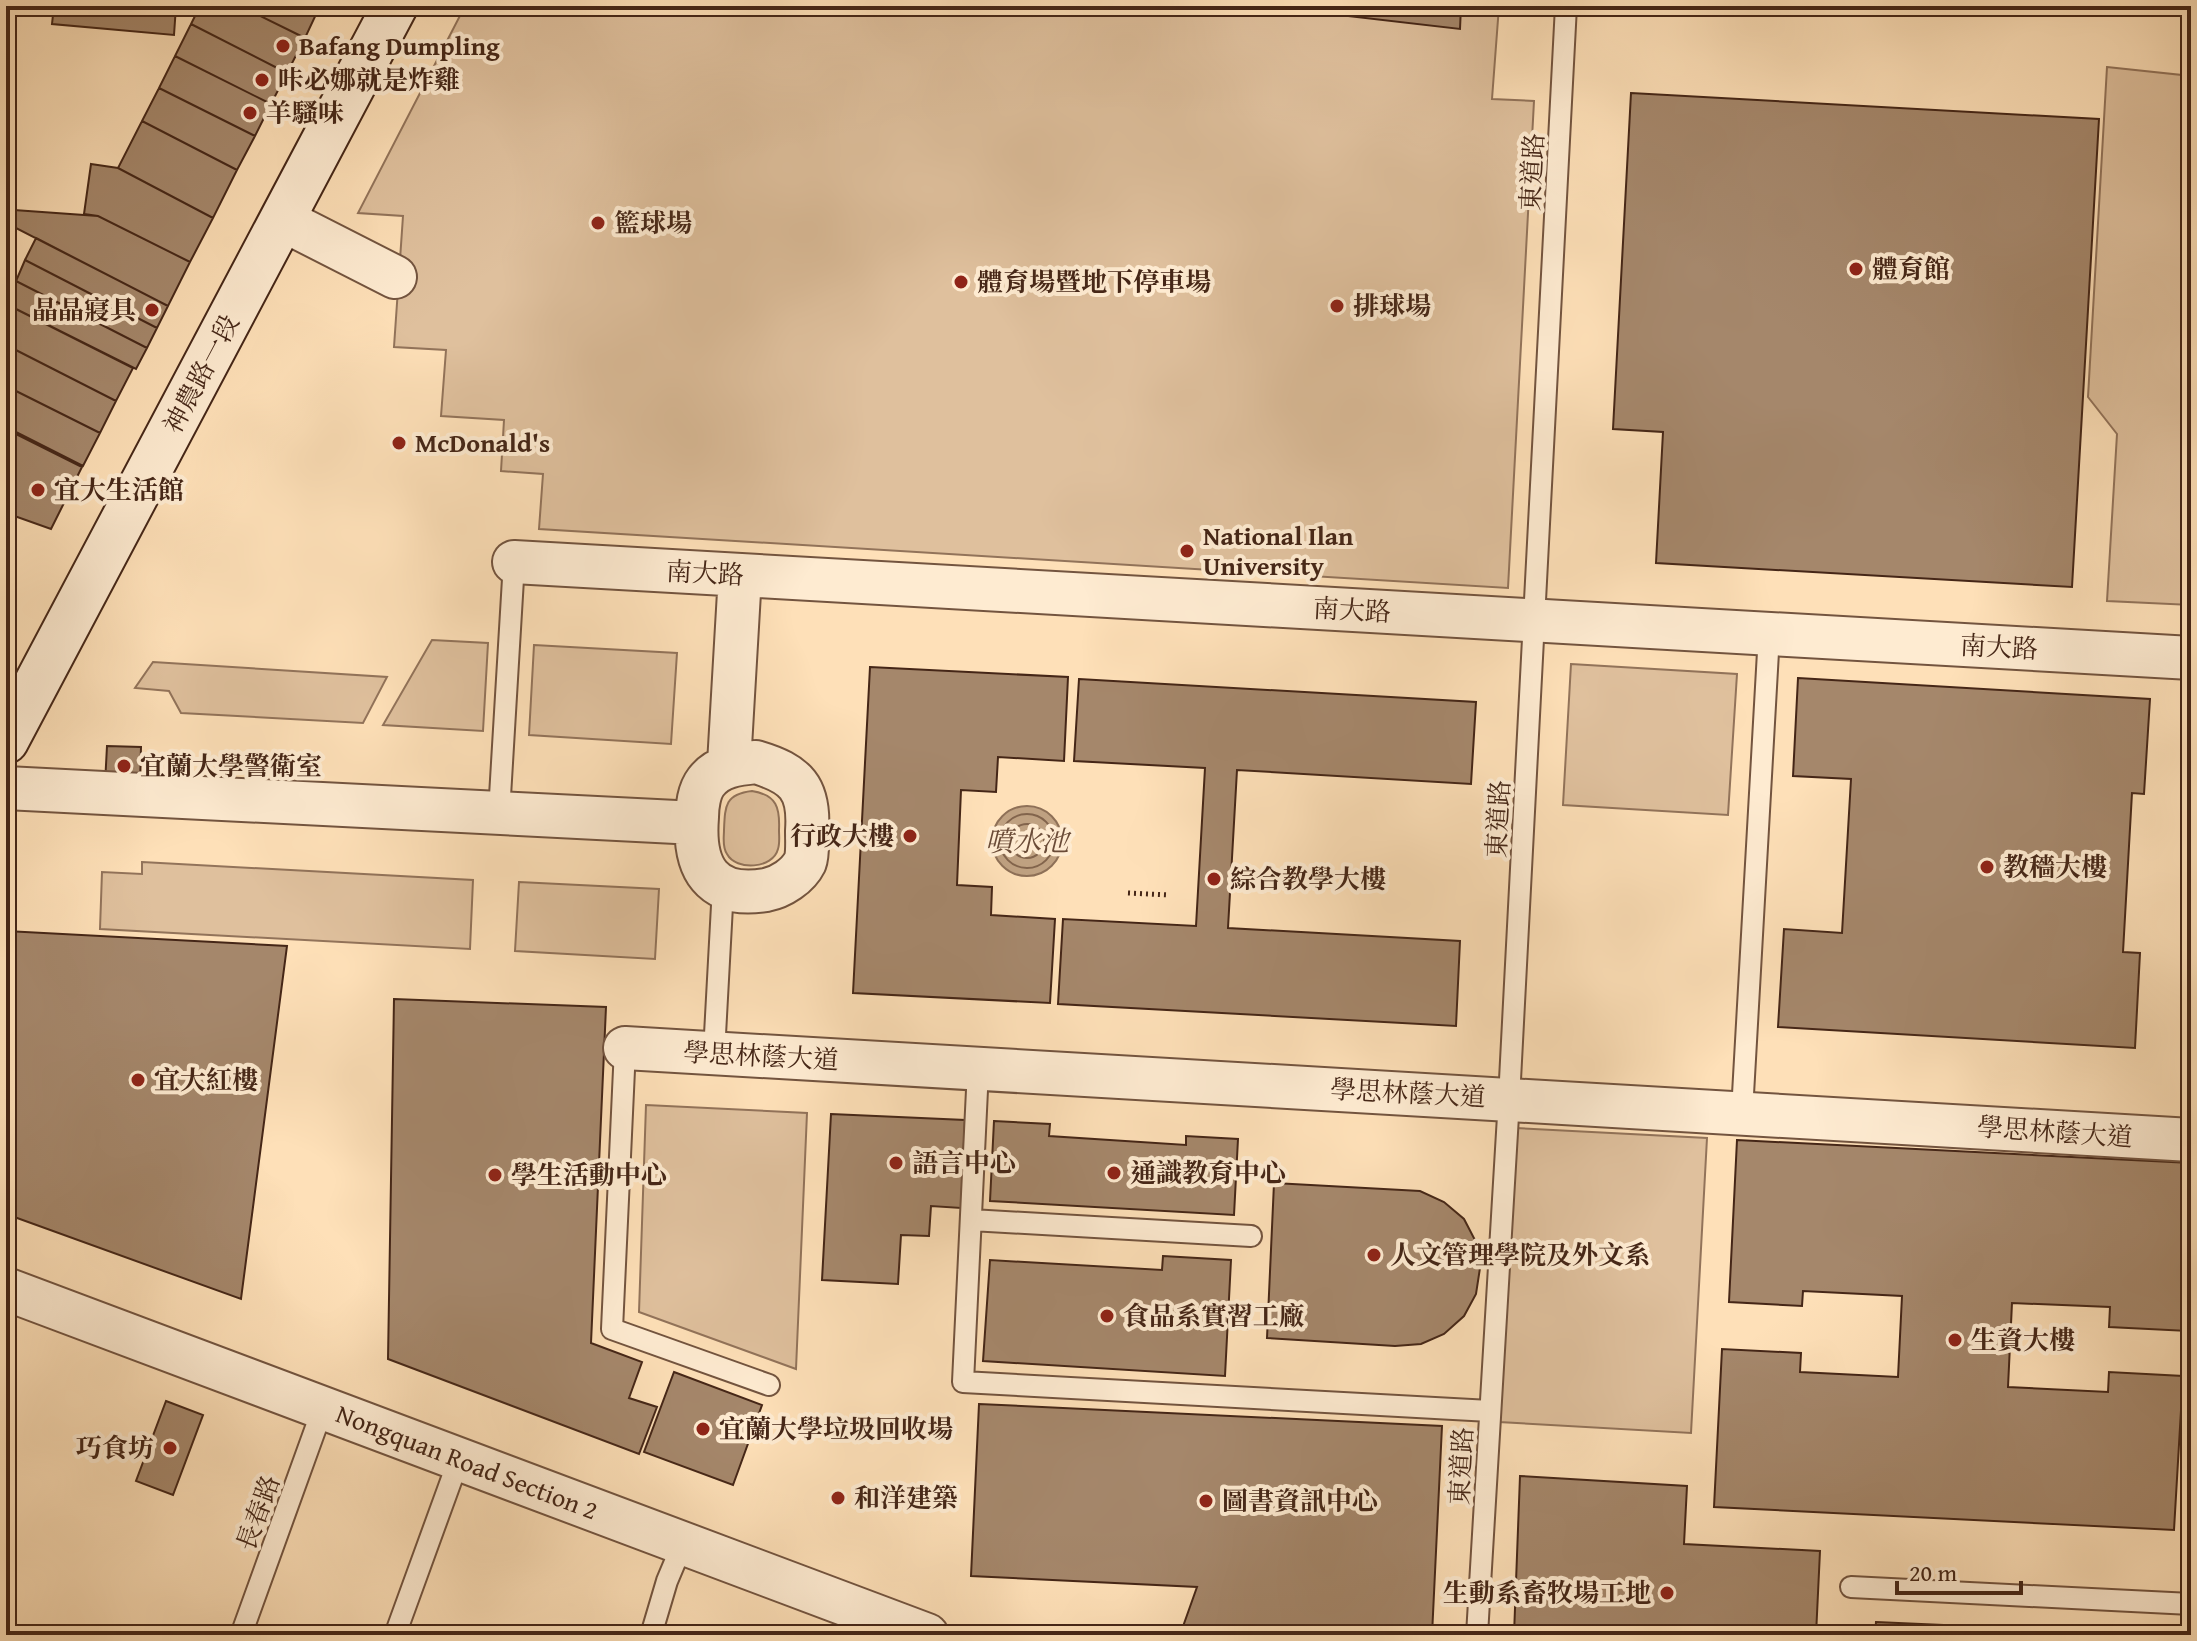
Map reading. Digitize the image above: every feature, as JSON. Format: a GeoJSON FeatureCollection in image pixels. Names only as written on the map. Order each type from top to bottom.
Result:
{"type":"FeatureCollection","features":[{"type":"Feature","properties":{"kind":"street","name":"神農路一段"},"geometry":{"type":"LineString","coordinates":[[6,741],[395,6]]}},
{"type":"Feature","properties":{"kind":"street"},"geometry":{"type":"LineString","coordinates":[[283,220],[395,277]]}},
{"type":"Feature","properties":{"kind":"street","name":"南大路"},"geometry":{"type":"LineString","coordinates":[[514,562],[2191,658]]}},
{"type":"Feature","properties":{"kind":"street"},"geometry":{"type":"LineString","coordinates":[[729,764],[740,575]]}},
{"type":"Feature","properties":{"kind":"street"},"geometry":{"type":"LineString","coordinates":[[756,762],[781,770],[801,786],[808,808],[805,861],[794,876],[774,888],[748,893],[723,887],[704,871],[696,849],[698,804],[706,782],[729,764],[756,762]]}},
{"type":"Feature","properties":{"kind":"street"},"geometry":{"type":"LineString","coordinates":[[6,788],[696,823]]}},
{"type":"Feature","properties":{"kind":"street","name":"學思林蔭大道"},"geometry":{"type":"LineString","coordinates":[[625,1048],[2191,1140]]}},
{"type":"Feature","properties":{"kind":"street","name":"Nongquan Road Section 2"},"geometry":{"type":"LineString","coordinates":[[6,1289],[927,1635]]}},
{"type":"Feature","properties":{"kind":"lane","name":"東道路"},"geometry":{"type":"LineString","coordinates":[[1477,1635],[1509,1099],[1566,6]]}},
{"type":"Feature","properties":{"kind":"lane"},"geometry":{"type":"LineString","coordinates":[[499,813],[514,562]]}},
{"type":"Feature","properties":{"kind":"lane"},"geometry":{"type":"LineString","coordinates":[[1742,1112],[1769,634]]}},
{"type":"Feature","properties":{"kind":"lane"},"geometry":{"type":"LineString","coordinates":[[714,1053],[723,887]]}},
{"type":"Feature","properties":{"kind":"lane"},"geometry":{"type":"LineString","coordinates":[[625,1048],[612,1329],[769,1385]]}},
{"type":"Feature","properties":{"kind":"lane"},"geometry":{"type":"LineString","coordinates":[[978,1069],[963,1382],[1490,1411]]}},
{"type":"Feature","properties":{"kind":"lane"},"geometry":{"type":"LineString","coordinates":[[971,1220],[1251,1236]]}},
{"type":"Feature","properties":{"kind":"lane","name":"長春路"},"geometry":{"type":"LineString","coordinates":[[241,1635],[323,1408]]}},
{"type":"Feature","properties":{"kind":"lane"},"geometry":{"type":"LineString","coordinates":[[395,1635],[459,1459]]}},
{"type":"Feature","properties":{"kind":"lane"},"geometry":{"type":"LineString","coordinates":[[651,1635],[667,1581],[683,1543]]}},
{"type":"Feature","properties":{"kind":"lane"},"geometry":{"type":"LineString","coordinates":[[1851,1587],[2191,1604]]}},
{"type":"Feature","properties":{"kind":"path"},"geometry":{"type":"LineString","coordinates":[[1128,893],[1169,895]]}},
{"type":"Feature","properties":{"kind":"shaded area","name":"體育場暨地下停車場"},"geometry":{"type":"Polygon","coordinates":[[[465,6],[1499,6],[1492,99],[1534,101],[1508,588],[539,529],[543,474],[501,471],[504,420],[441,416],[446,350],[394,347],[403,216],[358,213],[465,6]]]}},
{"type":"Feature","properties":{"kind":"shaded area"},"geometry":{"type":"Polygon","coordinates":[[[2107,67],[2191,76],[2191,605],[2107,601],[2117,434],[2088,397],[2107,67]]]}},
{"type":"Feature","properties":{"kind":"shaded area"},"geometry":{"type":"Polygon","coordinates":[[[432,640],[488,643],[483,731],[383,725],[432,640]]]}},
{"type":"Feature","properties":{"kind":"shaded area"},"geometry":{"type":"Polygon","coordinates":[[[534,645],[677,653],[671,744],[529,735],[534,645]]]}},
{"type":"Feature","properties":{"kind":"shaded area"},"geometry":{"type":"Polygon","coordinates":[[[153,662],[387,677],[363,723],[181,713],[169,691],[135,688],[153,662]]]}},
{"type":"Feature","properties":{"kind":"shaded area"},"geometry":{"type":"Polygon","coordinates":[[[1571,664],[1737,674],[1728,815],[1563,805],[1571,664]]]}},
{"type":"Feature","properties":{"kind":"shaded area"},"geometry":{"type":"Polygon","coordinates":[[[752,791],[767,796],[775,804],[779,815],[779,844],[775,856],[769,861],[746,865],[732,859],[725,851],[725,814],[732,798],[752,791]]]}},
{"type":"Feature","properties":{"kind":"shaded area"},"geometry":{"type":"Polygon","coordinates":[[[142,862],[473,880],[470,949],[100,929],[102,872],[142,874],[142,862]]]}},
{"type":"Feature","properties":{"kind":"shaded area"},"geometry":{"type":"Polygon","coordinates":[[[519,882],[659,889],[655,959],[515,951],[519,882]]]}},
{"type":"Feature","properties":{"kind":"shaded area"},"geometry":{"type":"Polygon","coordinates":[[[646,1105],[807,1113],[796,1369],[639,1312],[646,1105]]]}},
{"type":"Feature","properties":{"kind":"shaded area"},"geometry":{"type":"Polygon","coordinates":[[[1516,1128],[1707,1138],[1691,1433],[1499,1422],[1516,1128]]]}},
{"type":"Feature","properties":{"kind":"water","name":"噴水池"},"geometry":{"type":"Polygon","coordinates":[[[1027,806],[1052,816],[1062,841],[1052,866],[1027,876],[1002,866],[992,841],[1002,816],[1027,806]]]}},
{"type":"Feature","properties":{"kind":"building"},"geometry":{"type":"Polygon","coordinates":[[[54,6],[176,6],[174,35],[52,24],[54,6]]]}},
{"type":"Feature","properties":{"kind":"building"},"geometry":{"type":"Polygon","coordinates":[[[200,6],[240,6],[305,38],[287,73],[191,24],[200,6]]]}},
{"type":"Feature","properties":{"kind":"building"},"geometry":{"type":"Polygon","coordinates":[[[240,6],[315,6],[319,8],[305,38],[240,6]]]}},
{"type":"Feature","properties":{"kind":"building"},"geometry":{"type":"Polygon","coordinates":[[[1261,6],[1461,6],[1460,29],[1261,6]]]}},
{"type":"Feature","properties":{"kind":"building"},"geometry":{"type":"Polygon","coordinates":[[[191,24],[287,73],[271,104],[175,56],[191,24]]]}},
{"type":"Feature","properties":{"kind":"building"},"geometry":{"type":"Polygon","coordinates":[[[175,56],[271,104],[255,136],[159,88],[175,56]]]}},
{"type":"Feature","properties":{"kind":"building"},"geometry":{"type":"Polygon","coordinates":[[[159,88],[255,136],[237,170],[142,121],[159,88]]]}},
{"type":"Feature","properties":{"kind":"building","name":"體育館"},"geometry":{"type":"Polygon","coordinates":[[[1631,93],[2099,119],[2072,587],[1656,563],[1663,432],[1613,429],[1631,93]]]}},
{"type":"Feature","properties":{"kind":"building"},"geometry":{"type":"Polygon","coordinates":[[[142,121],[237,170],[213,218],[118,168],[142,121]]]}},
{"type":"Feature","properties":{"kind":"building"},"geometry":{"type":"Polygon","coordinates":[[[91,164],[118,168],[213,218],[190,262],[98,216],[84,214],[91,164]]]}},
{"type":"Feature","properties":{"kind":"building"},"geometry":{"type":"Polygon","coordinates":[[[14,210],[98,216],[190,262],[168,306],[10,225],[14,210]]]}},
{"type":"Feature","properties":{"kind":"building"},"geometry":{"type":"Polygon","coordinates":[[[36,238],[168,306],[157,328],[25,260],[36,238]]]}},
{"type":"Feature","properties":{"kind":"building"},"geometry":{"type":"Polygon","coordinates":[[[25,260],[157,328],[147,348],[16,281],[25,260]]]}},
{"type":"Feature","properties":{"kind":"building"},"geometry":{"type":"Polygon","coordinates":[[[16,281],[147,348],[136,369],[6,304],[16,281]]]}},
{"type":"Feature","properties":{"kind":"building"},"geometry":{"type":"Polygon","coordinates":[[[6,304],[133,368],[116,401],[6,345],[6,304]]]}},
{"type":"Feature","properties":{"kind":"building"},"geometry":{"type":"Polygon","coordinates":[[[6,345],[116,401],[100,433],[6,386],[6,345]]]}},
{"type":"Feature","properties":{"kind":"building"},"geometry":{"type":"Polygon","coordinates":[[[6,386],[100,433],[83,466],[6,427],[6,386]]]}},
{"type":"Feature","properties":{"kind":"building","name":"宜大生活館"},"geometry":{"type":"Polygon","coordinates":[[[6,429],[82,467],[51,529],[6,513],[6,429]]]}},
{"type":"Feature","properties":{"kind":"building","name":"行政大樓"},"geometry":{"type":"Polygon","coordinates":[[[870,667],[1068,677],[1064,761],[998,757],[996,792],[961,790],[957,885],[992,887],[991,915],[1055,919],[1050,1003],[853,993],[870,667]]]}},
{"type":"Feature","properties":{"kind":"building","name":"教穡大樓"},"geometry":{"type":"Polygon","coordinates":[[[1798,678],[2150,699],[2144,794],[2132,793],[2123,952],[2140,953],[2135,1048],[1778,1027],[1784,929],[1842,933],[1851,779],[1793,776],[1798,678]]]}},
{"type":"Feature","properties":{"kind":"building","name":"綜合教學大樓"},"geometry":{"type":"Polygon","coordinates":[[[1079,679],[1476,702],[1471,784],[1237,770],[1228,928],[1460,941],[1456,1026],[1058,1004],[1063,919],[1196,926],[1205,768],[1074,761],[1079,679]]]}},
{"type":"Feature","properties":{"kind":"building","name":"宜蘭大學警衛室"},"geometry":{"type":"Polygon","coordinates":[[[107,746],[141,747],[140,785],[105,784],[107,746]]]}},
{"type":"Feature","properties":{"kind":"building","name":"宜大紅樓"},"geometry":{"type":"Polygon","coordinates":[[[6,931],[287,946],[241,1299],[6,1214],[6,931]]]}},
{"type":"Feature","properties":{"kind":"building","name":"學生活動中心"},"geometry":{"type":"Polygon","coordinates":[[[394,999],[606,1007],[591,1343],[642,1362],[629,1398],[657,1407],[639,1454],[388,1359],[394,999]]]}},
{"type":"Feature","properties":{"kind":"building","name":"語言中心"},"geometry":{"type":"Polygon","coordinates":[[[831,1114],[965,1120],[961,1208],[931,1206],[929,1236],[901,1235],[898,1284],[822,1280],[831,1114]]]}},
{"type":"Feature","properties":{"kind":"building","name":"通識教育中心"},"geometry":{"type":"Polygon","coordinates":[[[994,1121],[1050,1124],[1049,1136],[1186,1145],[1186,1136],[1238,1139],[1234,1215],[990,1201],[994,1121]]]}},
{"type":"Feature","properties":{"kind":"building","name":"生資大樓"},"geometry":{"type":"Polygon","coordinates":[[[1737,1140],[2191,1163],[2188,1331],[2109,1327],[2110,1307],[2012,1303],[2008,1387],[2108,1392],[2109,1372],[2183,1376],[2174,1530],[1714,1507],[1722,1349],[1801,1353],[1800,1372],[1898,1377],[1902,1296],[1803,1291],[1802,1306],[1729,1302],[1737,1140]]]}},
{"type":"Feature","properties":{"kind":"building","name":"人文管理學院及外文系"},"geometry":{"type":"Polygon","coordinates":[[[1274,1183],[1420,1191],[1444,1202],[1464,1219],[1476,1242],[1480,1268],[1476,1294],[1464,1316],[1444,1334],[1421,1344],[1395,1346],[1267,1338],[1274,1183]]]}},
{"type":"Feature","properties":{"kind":"building","name":"食品系實習工廠"},"geometry":{"type":"Polygon","coordinates":[[[1163,1256],[1231,1260],[1225,1376],[983,1361],[990,1260],[1162,1270],[1163,1256]]]}},
{"type":"Feature","properties":{"kind":"building","name":"宜蘭大學垃圾回收場"},"geometry":{"type":"Polygon","coordinates":[[[674,1372],[762,1405],[733,1485],[644,1452],[674,1372]]]}},
{"type":"Feature","properties":{"kind":"building","name":"巧食坊"},"geometry":{"type":"Polygon","coordinates":[[[166,1401],[203,1415],[173,1495],[136,1481],[166,1401]]]}},
{"type":"Feature","properties":{"kind":"building","name":"圖書資訊中心"},"geometry":{"type":"Polygon","coordinates":[[[979,1404],[1442,1426],[1432,1635],[1180,1635],[1197,1587],[971,1576],[979,1404]]]}},
{"type":"Feature","properties":{"kind":"building","name":"生動系畜牧場工地"},"geometry":{"type":"Polygon","coordinates":[[[1520,1476],[1687,1486],[1684,1544],[1820,1551],[1816,1635],[1514,1635],[1520,1476]]]}},
{"type":"Feature","properties":{"kind":"building"},"geometry":{"type":"Polygon","coordinates":[[[1876,1622],[2171,1635],[1875,1635],[1876,1622]]]}},
{"type":"Feature","properties":{"kind":"place","name":"Bafang Dumpling"},"geometry":{"type":"Point","coordinates":[283,46]}},
{"type":"Feature","properties":{"kind":"place","name":"咔必娜就是炸雞"},"geometry":{"type":"Point","coordinates":[262,80]}},
{"type":"Feature","properties":{"kind":"place","name":"羊騷味"},"geometry":{"type":"Point","coordinates":[250,113]}},
{"type":"Feature","properties":{"kind":"place","name":"籃球場"},"geometry":{"type":"Point","coordinates":[598,223]}},
{"type":"Feature","properties":{"kind":"place","name":"體育館"},"geometry":{"type":"Point","coordinates":[1856,269]}},
{"type":"Feature","properties":{"kind":"place","name":"體育場暨地下停車場"},"geometry":{"type":"Point","coordinates":[961,282]}},
{"type":"Feature","properties":{"kind":"place","name":"排球場"},"geometry":{"type":"Point","coordinates":[1337,306]}},
{"type":"Feature","properties":{"kind":"place","name":"晶晶寢具"},"geometry":{"type":"Point","coordinates":[152,310]}},
{"type":"Feature","properties":{"kind":"place","name":"McDonald's"},"geometry":{"type":"Point","coordinates":[399,443]}},
{"type":"Feature","properties":{"kind":"place","name":"宜大生活館"},"geometry":{"type":"Point","coordinates":[38,490]}},
{"type":"Feature","properties":{"kind":"place","name":"National Ilan University"},"geometry":{"type":"Point","coordinates":[1187,551]}},
{"type":"Feature","properties":{"kind":"place","name":"宜蘭大學警衛室"},"geometry":{"type":"Point","coordinates":[124,766]}},
{"type":"Feature","properties":{"kind":"place","name":"行政大樓"},"geometry":{"type":"Point","coordinates":[910,836]}},
{"type":"Feature","properties":{"kind":"place","name":"教穡大樓"},"geometry":{"type":"Point","coordinates":[1987,867]}},
{"type":"Feature","properties":{"kind":"place","name":"綜合教學大樓"},"geometry":{"type":"Point","coordinates":[1214,879]}},
{"type":"Feature","properties":{"kind":"place","name":"宜大紅樓"},"geometry":{"type":"Point","coordinates":[138,1080]}},
{"type":"Feature","properties":{"kind":"place","name":"語言中心"},"geometry":{"type":"Point","coordinates":[896,1163]}},
{"type":"Feature","properties":{"kind":"place","name":"通識教育中心"},"geometry":{"type":"Point","coordinates":[1114,1173]}},
{"type":"Feature","properties":{"kind":"place","name":"學生活動中心"},"geometry":{"type":"Point","coordinates":[495,1175]}},
{"type":"Feature","properties":{"kind":"place","name":"人文管理學院及外文系"},"geometry":{"type":"Point","coordinates":[1374,1255]}},
{"type":"Feature","properties":{"kind":"place","name":"食品系實習工廠"},"geometry":{"type":"Point","coordinates":[1107,1316]}},
{"type":"Feature","properties":{"kind":"place","name":"生資大樓"},"geometry":{"type":"Point","coordinates":[1955,1340]}},
{"type":"Feature","properties":{"kind":"place","name":"宜蘭大學垃圾回收場"},"geometry":{"type":"Point","coordinates":[703,1429]}},
{"type":"Feature","properties":{"kind":"place","name":"巧食坊"},"geometry":{"type":"Point","coordinates":[170,1448]}},
{"type":"Feature","properties":{"kind":"place","name":"和洋建築"},"geometry":{"type":"Point","coordinates":[838,1498]}},
{"type":"Feature","properties":{"kind":"place","name":"圖書資訊中心"},"geometry":{"type":"Point","coordinates":[1206,1501]}},
{"type":"Feature","properties":{"kind":"place","name":"生動系畜牧場工地"},"geometry":{"type":"Point","coordinates":[1667,1593]}}]}
